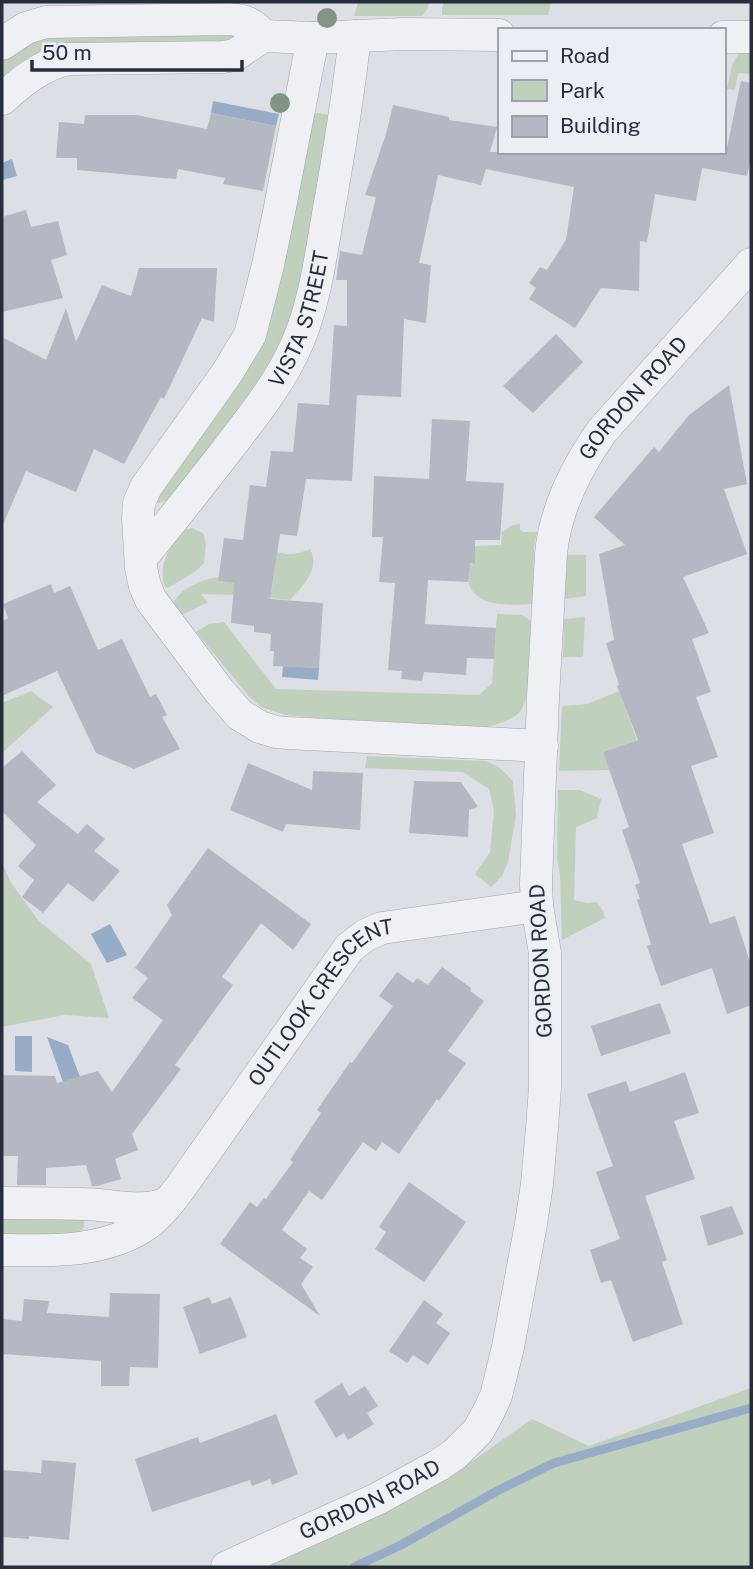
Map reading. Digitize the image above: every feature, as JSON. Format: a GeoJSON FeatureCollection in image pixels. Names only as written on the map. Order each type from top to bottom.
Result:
{"type":"FeatureCollection","features":[{"type":"Feature","properties":{"kind":"street"},"geometry":{"type":"LineString","coordinates":[[2,44],[26,28],[56,21],[229,19],[249,22],[263,36]]}},
{"type":"Feature","properties":{"kind":"street"},"geometry":{"type":"LineString","coordinates":[[2,99],[54,62],[81,59],[223,57],[235,55],[263,36],[313,38],[403,34],[498,35]]}},
{"type":"Feature","properties":{"kind":"street","name":"VISTA STREET"},"geometry":{"type":"LineString","coordinates":[[141,558],[252,418],[278,381],[297,343],[307,315],[323,245],[348,100],[355,36]]}},
{"type":"Feature","properties":{"kind":"street"},"geometry":{"type":"LineString","coordinates":[[725,37],[751,37]]}},
{"type":"Feature","properties":{"kind":"street","name":"VISTA STREET"},"geometry":{"type":"LineString","coordinates":[[313,38],[253,327],[227,373],[141,496],[138,511],[141,568],[145,586],[154,604],[220,692],[240,715],[254,724],[276,732],[288,733],[542,746]]}},
{"type":"Feature","properties":{"kind":"street","name":"GORDON ROAD"},"geometry":{"type":"LineString","coordinates":[[226,1567],[377,1499],[439,1465],[455,1454],[478,1431],[492,1404],[516,1306],[531,1224],[545,1087],[545,969],[544,944],[537,906],[537,864],[552,546],[559,515],[569,488],[602,431],[751,264]]}},
{"type":"Feature","properties":{"kind":"street","name":"OUTLOOK CRESCENT"},"geometry":{"type":"LineString","coordinates":[[2,1251],[64,1249],[101,1244],[145,1226],[160,1213],[349,948],[360,939],[382,928],[537,906]]}},
{"type":"Feature","properties":{"kind":"street"},"geometry":{"type":"LineString","coordinates":[[2,1203],[84,1203],[146,1208],[159,1207],[169,1202]]}},
{"type":"Feature","properties":{"kind":"green space"},"geometry":{"type":"Polygon","coordinates":[[[429,2],[422,16],[354,16],[358,3],[429,2]]]}},
{"type":"Feature","properties":{"kind":"green space"},"geometry":{"type":"Polygon","coordinates":[[[444,2],[551,2],[548,15],[442,15],[444,2]]]}},
{"type":"Feature","properties":{"kind":"green space"},"geometry":{"type":"Polygon","coordinates":[[[232,27],[241,41],[47,49],[23,61],[2,77],[2,56],[31,36],[232,27]]]}},
{"type":"Feature","properties":{"kind":"green space"},"geometry":{"type":"Polygon","coordinates":[[[739,53],[751,53],[751,74],[738,73],[735,90],[727,89],[732,65],[739,53]]]}},
{"type":"Feature","properties":{"kind":"green space"},"geometry":{"type":"Polygon","coordinates":[[[313,114],[330,115],[301,287],[273,369],[179,490],[163,502],[152,503],[230,385],[313,114]]]}},
{"type":"Feature","properties":{"kind":"green space"},"geometry":{"type":"Polygon","coordinates":[[[520,524],[520,530],[523,532],[537,532],[534,547],[533,604],[485,601],[471,589],[468,580],[470,563],[474,564],[475,546],[501,545],[502,532],[520,524]]]}},
{"type":"Feature","properties":{"kind":"green space"},"geometry":{"type":"Polygon","coordinates":[[[192,528],[203,533],[206,543],[204,563],[168,588],[165,587],[163,571],[166,556],[184,530],[192,528]]]}},
{"type":"Feature","properties":{"kind":"green space"},"geometry":{"type":"Polygon","coordinates":[[[310,549],[313,556],[312,570],[290,600],[267,598],[267,593],[233,591],[233,595],[201,594],[208,602],[182,615],[173,603],[193,585],[219,577],[218,581],[272,588],[277,552],[294,554],[310,549]]]}},
{"type":"Feature","properties":{"kind":"green space"},"geometry":{"type":"Polygon","coordinates":[[[567,555],[586,555],[586,596],[565,599],[567,555]]]}},
{"type":"Feature","properties":{"kind":"green space"},"geometry":{"type":"Polygon","coordinates":[[[497,614],[522,615],[531,621],[529,684],[523,707],[518,714],[487,727],[285,715],[261,707],[248,695],[196,632],[209,624],[224,622],[276,689],[479,695],[492,683],[497,614]]]}},
{"type":"Feature","properties":{"kind":"green space"},"geometry":{"type":"Polygon","coordinates":[[[585,617],[583,657],[563,657],[564,619],[585,617]]]}},
{"type":"Feature","properties":{"kind":"green space"},"geometry":{"type":"Polygon","coordinates":[[[31,691],[53,707],[2,753],[2,703],[31,691]]]}},
{"type":"Feature","properties":{"kind":"green space"},"geometry":{"type":"Polygon","coordinates":[[[619,691],[637,740],[603,752],[609,770],[559,771],[562,706],[587,704],[619,691]]]}},
{"type":"Feature","properties":{"kind":"green space"},"geometry":{"type":"Polygon","coordinates":[[[367,756],[486,761],[499,767],[513,781],[516,815],[508,862],[502,876],[491,887],[475,874],[490,852],[494,811],[489,789],[463,772],[365,768],[367,756]]]}},
{"type":"Feature","properties":{"kind":"green space"},"geometry":{"type":"Polygon","coordinates":[[[558,790],[580,790],[601,799],[597,818],[576,827],[574,900],[597,902],[605,918],[562,940],[557,859],[558,790]]]}},
{"type":"Feature","properties":{"kind":"green space"},"geometry":{"type":"Polygon","coordinates":[[[2,862],[10,881],[38,920],[91,964],[109,1018],[64,1015],[2,1027],[2,862]]]}},
{"type":"Feature","properties":{"kind":"green space"},"geometry":{"type":"Polygon","coordinates":[[[2,1215],[84,1218],[84,1227],[79,1233],[2,1239],[2,1215]]]}},
{"type":"Feature","properties":{"kind":"green space"},"geometry":{"type":"Polygon","coordinates":[[[751,1388],[751,1567],[253,1567],[457,1472],[532,1419],[589,1446],[751,1388]]]}},
{"type":"Feature","properties":{"kind":"water"},"geometry":{"type":"Polygon","coordinates":[[[213,101],[279,114],[276,126],[211,113],[213,101]]]}},
{"type":"Feature","properties":{"kind":"water"},"geometry":{"type":"Polygon","coordinates":[[[12,159],[17,176],[2,180],[2,163],[12,159]]]}},
{"type":"Feature","properties":{"kind":"water"},"geometry":{"type":"Polygon","coordinates":[[[283,666],[319,668],[318,680],[282,677],[283,666]]]}},
{"type":"Feature","properties":{"kind":"water"},"geometry":{"type":"Polygon","coordinates":[[[110,924],[127,955],[107,963],[91,934],[110,924]]]}},
{"type":"Feature","properties":{"kind":"water"},"geometry":{"type":"Polygon","coordinates":[[[15,1036],[32,1036],[32,1072],[15,1071],[15,1036]]]}},
{"type":"Feature","properties":{"kind":"water"},"geometry":{"type":"Polygon","coordinates":[[[47,1037],[68,1045],[80,1077],[63,1082],[47,1037]]]}},
{"type":"Feature","properties":{"kind":"building"},"geometry":{"type":"Polygon","coordinates":[[[741,81],[751,83],[751,159],[747,176],[702,168],[696,201],[655,194],[647,242],[640,241],[639,291],[601,288],[575,328],[529,299],[536,288],[529,283],[540,267],[547,270],[566,240],[574,187],[486,169],[481,185],[438,175],[419,263],[431,265],[426,323],[404,319],[401,397],[357,395],[352,481],[306,479],[297,536],[280,534],[270,599],[323,603],[319,668],[273,666],[271,634],[254,632],[254,626],[231,623],[234,583],[218,581],[224,538],[243,540],[250,485],[266,487],[271,451],[293,452],[298,403],[329,405],[334,325],[347,326],[347,280],[336,280],[340,251],[362,255],[376,197],[365,195],[393,105],[449,117],[449,120],[497,127],[490,152],[498,154],[726,152],[741,81]]]}},
{"type":"Feature","properties":{"kind":"building"},"geometry":{"type":"Polygon","coordinates":[[[211,113],[276,126],[263,191],[223,184],[225,178],[178,169],[176,179],[77,170],[77,158],[56,158],[59,122],[84,124],[85,115],[136,115],[207,129],[211,113]]]}},
{"type":"Feature","properties":{"kind":"building"},"geometry":{"type":"Polygon","coordinates":[[[26,210],[31,227],[58,221],[67,255],[51,260],[63,298],[2,312],[2,217],[26,210]]]}},
{"type":"Feature","properties":{"kind":"building"},"geometry":{"type":"Polygon","coordinates":[[[139,268],[217,268],[214,322],[202,318],[164,399],[161,397],[124,464],[94,449],[76,492],[26,471],[2,527],[2,337],[46,360],[66,308],[76,342],[102,285],[131,296],[139,268]]]}},
{"type":"Feature","properties":{"kind":"building"},"geometry":{"type":"Polygon","coordinates":[[[556,334],[583,362],[533,413],[503,386],[556,334]]]}},
{"type":"Feature","properties":{"kind":"building"},"geometry":{"type":"Polygon","coordinates":[[[729,385],[747,484],[724,489],[747,554],[683,577],[709,633],[692,639],[711,692],[696,697],[718,757],[691,766],[714,833],[682,844],[710,924],[735,916],[751,965],[751,1005],[727,1014],[712,968],[661,986],[647,946],[651,944],[635,885],[640,883],[622,830],[629,827],[603,752],[638,740],[617,686],[619,685],[606,643],[614,640],[599,554],[625,545],[594,517],[654,447],[659,452],[689,415],[729,385]]]}},
{"type":"Feature","properties":{"kind":"building"},"geometry":{"type":"Polygon","coordinates":[[[432,419],[470,421],[466,481],[504,483],[500,540],[475,540],[475,564],[470,563],[468,582],[428,580],[425,624],[496,628],[494,659],[467,658],[466,675],[424,672],[422,681],[401,679],[402,671],[388,670],[395,583],[379,582],[383,537],[372,537],[374,476],[429,479],[432,419]]]}},
{"type":"Feature","properties":{"kind":"building"},"geometry":{"type":"Polygon","coordinates":[[[51,584],[54,593],[70,586],[98,650],[122,639],[150,697],[156,694],[167,715],[162,717],[180,749],[134,769],[96,753],[57,671],[2,696],[2,621],[8,618],[3,604],[51,584]]]}},
{"type":"Feature","properties":{"kind":"building"},"geometry":{"type":"Polygon","coordinates":[[[22,751],[56,785],[37,802],[78,834],[87,824],[105,839],[94,851],[120,871],[93,902],[68,883],[43,913],[22,897],[34,880],[18,866],[36,845],[2,811],[2,768],[22,751]]]}},
{"type":"Feature","properties":{"kind":"building"},"geometry":{"type":"Polygon","coordinates":[[[248,763],[312,790],[313,771],[363,773],[360,830],[286,824],[283,832],[230,810],[248,763]]]}},
{"type":"Feature","properties":{"kind":"building"},"geometry":{"type":"Polygon","coordinates":[[[414,781],[461,782],[478,807],[469,810],[468,837],[409,833],[414,781]]]}},
{"type":"Feature","properties":{"kind":"building"},"geometry":{"type":"Polygon","coordinates":[[[208,848],[311,924],[293,950],[261,923],[222,977],[233,985],[175,1065],[181,1069],[132,1134],[138,1150],[115,1159],[121,1179],[92,1186],[86,1165],[46,1168],[46,1185],[17,1185],[18,1156],[2,1156],[2,1075],[55,1076],[57,1083],[98,1071],[112,1092],[163,1020],[132,998],[148,978],[135,968],[172,915],[167,905],[208,848]]]}},
{"type":"Feature","properties":{"kind":"building"},"geometry":{"type":"Polygon","coordinates":[[[442,967],[484,1001],[448,1051],[466,1063],[399,1154],[382,1142],[376,1151],[363,1142],[322,1200],[309,1191],[282,1230],[307,1249],[300,1258],[313,1267],[301,1284],[320,1316],[220,1244],[250,1202],[257,1207],[266,1199],[293,1162],[290,1160],[321,1113],[317,1110],[393,1006],[379,996],[397,972],[413,983],[417,978],[428,985],[442,967]]]}},
{"type":"Feature","properties":{"kind":"building"},"geometry":{"type":"Polygon","coordinates":[[[660,1003],[671,1033],[601,1056],[591,1026],[660,1003]]]}},
{"type":"Feature","properties":{"kind":"building"},"geometry":{"type":"Polygon","coordinates":[[[685,1072],[699,1113],[674,1121],[695,1179],[645,1196],[667,1260],[662,1262],[683,1324],[633,1342],[611,1280],[601,1283],[590,1250],[620,1239],[596,1172],[613,1166],[587,1094],[626,1081],[630,1092],[685,1072]]]}},
{"type":"Feature","properties":{"kind":"building"},"geometry":{"type":"Polygon","coordinates":[[[409,1182],[466,1222],[424,1282],[375,1249],[386,1232],[379,1227],[409,1182]]]}},
{"type":"Feature","properties":{"kind":"building"},"geometry":{"type":"Polygon","coordinates":[[[732,1206],[744,1234],[708,1246],[700,1216],[732,1206]]]}},
{"type":"Feature","properties":{"kind":"building"},"geometry":{"type":"Polygon","coordinates":[[[110,1293],[160,1294],[158,1368],[130,1367],[129,1386],[101,1386],[101,1361],[2,1354],[2,1319],[22,1321],[24,1299],[49,1301],[47,1313],[109,1317],[110,1293]]]}},
{"type":"Feature","properties":{"kind":"building"},"geometry":{"type":"Polygon","coordinates":[[[209,1297],[212,1304],[231,1297],[247,1337],[200,1354],[183,1307],[209,1297]]]}},
{"type":"Feature","properties":{"kind":"building"},"geometry":{"type":"Polygon","coordinates":[[[424,1300],[443,1314],[436,1323],[450,1333],[428,1365],[413,1355],[407,1363],[389,1351],[424,1300]]]}},
{"type":"Feature","properties":{"kind":"building"},"geometry":{"type":"Polygon","coordinates":[[[342,1383],[349,1396],[365,1386],[378,1406],[367,1413],[374,1424],[348,1440],[344,1433],[336,1438],[314,1401],[342,1383]]]}},
{"type":"Feature","properties":{"kind":"building"},"geometry":{"type":"Polygon","coordinates":[[[276,1414],[298,1474],[272,1485],[270,1479],[252,1486],[250,1480],[152,1512],[135,1459],[198,1437],[200,1443],[276,1414]]]}},
{"type":"Feature","properties":{"kind":"building"},"geometry":{"type":"Polygon","coordinates":[[[42,1460],[76,1463],[69,1540],[29,1536],[29,1539],[2,1537],[2,1470],[41,1473],[42,1460]]]}},
{"type":"Feature","properties":{"kind":"waterway"},"geometry":{"type":"LineString","coordinates":[[354,1567],[401,1545],[497,1491],[554,1463],[751,1408]]}}]}
